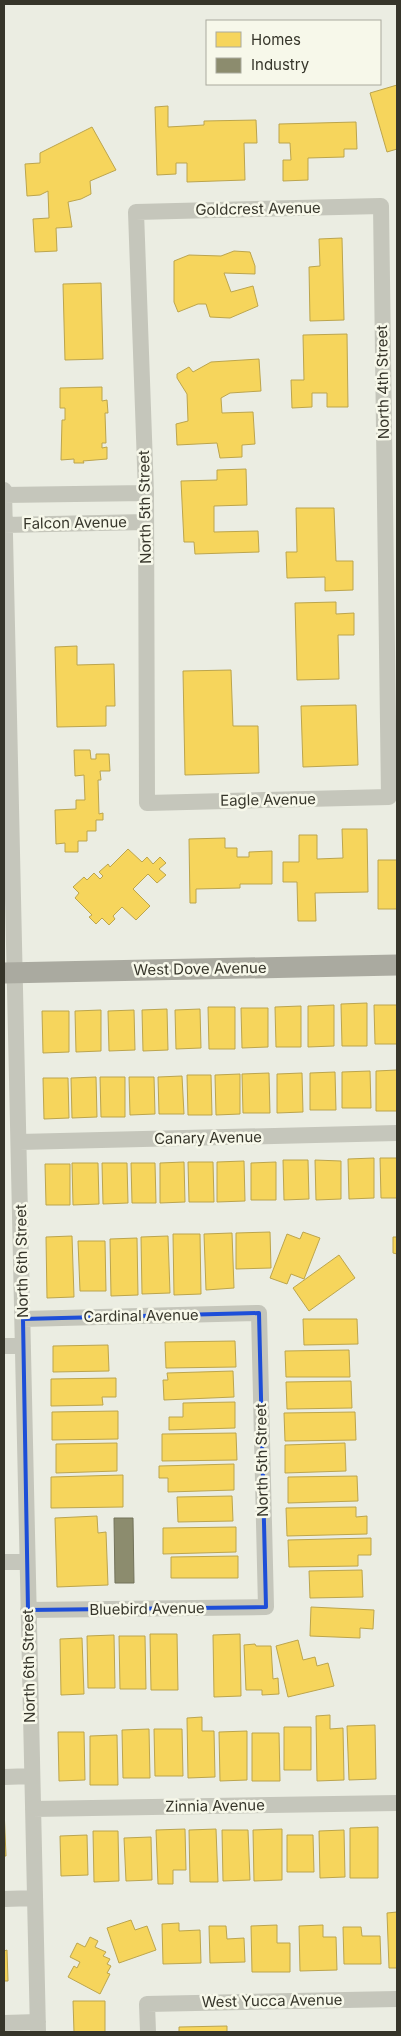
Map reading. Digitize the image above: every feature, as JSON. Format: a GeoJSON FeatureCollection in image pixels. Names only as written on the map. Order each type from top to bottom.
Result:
{"type":"FeatureCollection","features":[{"type":"Feature","properties":{"kind":"main road","name":"West Dove Avenue"},"geometry":{"type":"LineString","coordinates":[[9,972],[397,965]]}},
{"type":"Feature","properties":{"kind":"street","name":"Goldcrest Avenue"},"geometry":{"type":"LineString","coordinates":[[136,212],[381,206]]}},
{"type":"Feature","properties":{"kind":"street","name":"North 4th Street"},"geometry":{"type":"LineString","coordinates":[[381,206],[389,798]]}},
{"type":"Feature","properties":{"kind":"street","name":"North 5th Street"},"geometry":{"type":"LineString","coordinates":[[136,212],[146,493],[147,803]]}},
{"type":"Feature","properties":{"kind":"street","name":"North 6th Street"},"geometry":{"type":"LineString","coordinates":[[4,490],[9,972],[19,1142],[38,2027]]}},
{"type":"Feature","properties":{"kind":"street","name":"Falcon Avenue"},"geometry":{"type":"LineString","coordinates":[[4,494],[146,493]]}},
{"type":"Feature","properties":{"kind":"street","name":"Falcon Avenue"},"geometry":{"type":"LineString","coordinates":[[4,525],[146,522]]}},
{"type":"Feature","properties":{"kind":"street","name":"Eagle Avenue"},"geometry":{"type":"LineString","coordinates":[[147,803],[389,798]]}},
{"type":"Feature","properties":{"kind":"street","name":"Canary Avenue"},"geometry":{"type":"LineString","coordinates":[[19,1142],[397,1133]]}},
{"type":"Feature","properties":{"kind":"street","name":"North 5th Street"},"geometry":{"type":"LineString","coordinates":[[259,1314],[266,1607]]}},
{"type":"Feature","properties":{"kind":"street","name":"Cardinal Avenue"},"geometry":{"type":"LineString","coordinates":[[23,1319],[259,1314]]}},
{"type":"Feature","properties":{"kind":"street"},"geometry":{"type":"LineString","coordinates":[[4,1346],[23,1346]]}},
{"type":"Feature","properties":{"kind":"street"},"geometry":{"type":"LineString","coordinates":[[4,1562],[27,1562]]}},
{"type":"Feature","properties":{"kind":"street","name":"Bluebird Avenue"},"geometry":{"type":"LineString","coordinates":[[28,1610],[266,1607]]}},
{"type":"Feature","properties":{"kind":"street"},"geometry":{"type":"LineString","coordinates":[[4,1777],[32,1776]]}},
{"type":"Feature","properties":{"kind":"street","name":"Zinnia Avenue"},"geometry":{"type":"LineString","coordinates":[[32,1809],[397,1802]]}},
{"type":"Feature","properties":{"kind":"street"},"geometry":{"type":"LineString","coordinates":[[4,1899],[35,1898]]}},
{"type":"Feature","properties":{"kind":"street","name":"West Yucca Avenue"},"geometry":{"type":"LineString","coordinates":[[148,2032],[147,2004],[397,1999]]}},
{"type":"Feature","properties":{"kind":"street"},"geometry":{"type":"LineString","coordinates":[[4,2024],[38,2027]]}},
{"type":"Feature","properties":{"kind":"highlighted area"},"geometry":{"type":"Polygon","coordinates":[[[259,1313],[266,1607],[28,1610],[23,1319],[259,1313]]]}},
{"type":"Feature","properties":{"kind":"building: Homes"},"geometry":{"type":"Polygon","coordinates":[[[397,85],[397,149],[387,152],[370,93],[397,85]]]}},
{"type":"Feature","properties":{"kind":"building: Homes"},"geometry":{"type":"Polygon","coordinates":[[[168,106],[168,127],[204,125],[204,121],[256,120],[257,143],[244,143],[245,180],[187,182],[187,163],[176,163],[176,174],[157,175],[155,107],[168,106]]]}},
{"type":"Feature","properties":{"kind":"building: Homes"},"geometry":{"type":"Polygon","coordinates":[[[356,122],[357,149],[344,149],[344,157],[308,158],[308,180],[283,181],[283,160],[291,160],[290,143],[279,143],[279,124],[356,122]]]}},
{"type":"Feature","properties":{"kind":"building: Homes"},"geometry":{"type":"Polygon","coordinates":[[[92,127],[116,170],[90,181],[91,194],[68,202],[72,227],[56,228],[57,251],[35,252],[33,219],[49,218],[48,191],[40,195],[27,196],[25,164],[40,163],[40,153],[92,127]]]}},
{"type":"Feature","properties":{"kind":"building: Homes"},"geometry":{"type":"Polygon","coordinates":[[[342,238],[344,320],[310,321],[309,267],[320,266],[319,239],[342,238]]]}},
{"type":"Feature","properties":{"kind":"building: Homes"},"geometry":{"type":"Polygon","coordinates":[[[234,251],[250,252],[255,266],[255,274],[224,273],[231,292],[253,286],[258,306],[230,318],[210,317],[206,304],[198,304],[178,312],[174,302],[174,261],[189,255],[221,256],[234,251]]]}},
{"type":"Feature","properties":{"kind":"building: Homes"},"geometry":{"type":"Polygon","coordinates":[[[101,283],[103,359],[65,360],[63,284],[101,283]]]}},
{"type":"Feature","properties":{"kind":"building: Homes"},"geometry":{"type":"Polygon","coordinates":[[[347,334],[348,407],[327,407],[327,393],[312,393],[312,407],[292,408],[291,380],[304,380],[303,335],[347,334]]]}},
{"type":"Feature","properties":{"kind":"building: Homes"},"geometry":{"type":"Polygon","coordinates":[[[259,359],[261,391],[230,393],[221,398],[222,413],[253,412],[255,444],[242,445],[242,457],[220,458],[217,443],[177,445],[176,424],[188,421],[187,394],[177,378],[177,374],[189,367],[193,372],[211,362],[259,359]]]}},
{"type":"Feature","properties":{"kind":"building: Homes"},"geometry":{"type":"Polygon","coordinates":[[[102,387],[102,401],[107,400],[108,413],[105,413],[106,443],[102,443],[102,448],[107,447],[107,459],[83,461],[84,463],[74,463],[74,459],[61,460],[62,420],[65,420],[65,408],[60,408],[60,388],[102,387]]]}},
{"type":"Feature","properties":{"kind":"building: Homes"},"geometry":{"type":"Polygon","coordinates":[[[246,469],[247,505],[214,506],[214,532],[258,531],[259,552],[195,554],[194,542],[184,542],[181,481],[217,480],[217,470],[246,469]]]}},
{"type":"Feature","properties":{"kind":"building: Homes"},"geometry":{"type":"Polygon","coordinates":[[[296,508],[334,508],[336,561],[353,561],[353,590],[325,591],[325,577],[287,578],[286,552],[297,552],[296,508]]]}},
{"type":"Feature","properties":{"kind":"building: Homes"},"geometry":{"type":"Polygon","coordinates":[[[336,602],[336,614],[354,613],[354,635],[338,635],[339,679],[297,680],[295,603],[336,602]]]}},
{"type":"Feature","properties":{"kind":"building: Homes"},"geometry":{"type":"Polygon","coordinates":[[[77,646],[77,665],[114,664],[115,706],[106,706],[106,726],[57,727],[55,647],[77,646]]]}},
{"type":"Feature","properties":{"kind":"building: Homes"},"geometry":{"type":"Polygon","coordinates":[[[231,670],[233,726],[258,726],[259,773],[185,775],[183,671],[231,670]]]}},
{"type":"Feature","properties":{"kind":"building: Homes"},"geometry":{"type":"Polygon","coordinates":[[[356,705],[358,765],[303,767],[301,706],[356,705]]]}},
{"type":"Feature","properties":{"kind":"building: Homes"},"geometry":{"type":"Polygon","coordinates":[[[74,750],[90,750],[91,759],[96,759],[96,754],[109,754],[110,771],[100,771],[101,780],[98,780],[99,814],[103,813],[103,820],[96,820],[96,831],[87,831],[87,841],[78,841],[78,852],[65,852],[65,843],[56,844],[55,810],[76,809],[76,800],[85,800],[84,775],[75,776],[74,750]]]}},
{"type":"Feature","properties":{"kind":"building: Homes"},"geometry":{"type":"Polygon","coordinates":[[[342,829],[367,829],[368,892],[315,893],[316,921],[298,921],[297,882],[283,882],[283,862],[299,862],[299,835],[317,835],[317,859],[343,858],[342,829]]]}},
{"type":"Feature","properties":{"kind":"building: Homes"},"geometry":{"type":"Polygon","coordinates":[[[225,838],[225,848],[237,848],[237,857],[249,857],[249,852],[272,851],[272,884],[240,884],[240,888],[196,889],[196,903],[190,903],[189,839],[225,838]]]}},
{"type":"Feature","properties":{"kind":"building: Homes"},"geometry":{"type":"Polygon","coordinates":[[[128,849],[142,862],[147,857],[153,864],[160,857],[166,863],[159,869],[166,875],[157,883],[148,874],[133,889],[150,906],[136,920],[122,907],[113,916],[115,919],[109,925],[102,918],[96,924],[89,917],[92,915],[75,898],[79,893],[73,887],[84,877],[87,880],[94,873],[100,879],[103,876],[99,872],[108,864],[110,867],[128,849]]]}},
{"type":"Feature","properties":{"kind":"building: Homes"},"geometry":{"type":"Polygon","coordinates":[[[378,860],[397,860],[397,909],[378,909],[378,860]]]}},
{"type":"Feature","properties":{"kind":"building: Homes"},"geometry":{"type":"Polygon","coordinates":[[[367,1003],[367,1046],[342,1046],[341,1004],[367,1003]]]}},
{"type":"Feature","properties":{"kind":"building: Homes"},"geometry":{"type":"Polygon","coordinates":[[[334,1005],[334,1046],[308,1047],[308,1006],[334,1005]]]}},
{"type":"Feature","properties":{"kind":"building: Homes"},"geometry":{"type":"Polygon","coordinates":[[[374,1005],[397,1005],[397,1044],[375,1044],[374,1005]]]}},
{"type":"Feature","properties":{"kind":"building: Homes"},"geometry":{"type":"Polygon","coordinates":[[[301,1006],[301,1047],[276,1047],[275,1007],[301,1006]]]}},
{"type":"Feature","properties":{"kind":"building: Homes"},"geometry":{"type":"Polygon","coordinates":[[[208,1007],[235,1007],[235,1049],[209,1049],[208,1007]]]}},
{"type":"Feature","properties":{"kind":"building: Homes"},"geometry":{"type":"Polygon","coordinates":[[[241,1008],[268,1008],[268,1047],[242,1048],[241,1008]]]}},
{"type":"Feature","properties":{"kind":"building: Homes"},"geometry":{"type":"Polygon","coordinates":[[[167,1009],[168,1050],[143,1051],[142,1010],[167,1009]]]}},
{"type":"Feature","properties":{"kind":"building: Homes"},"geometry":{"type":"Polygon","coordinates":[[[200,1009],[201,1048],[176,1049],[175,1010],[200,1009]]]}},
{"type":"Feature","properties":{"kind":"building: Homes"},"geometry":{"type":"Polygon","coordinates":[[[101,1010],[101,1051],[76,1052],[75,1011],[101,1010]]]}},
{"type":"Feature","properties":{"kind":"building: Homes"},"geometry":{"type":"Polygon","coordinates":[[[134,1010],[135,1050],[109,1051],[108,1011],[134,1010]]]}},
{"type":"Feature","properties":{"kind":"building: Homes"},"geometry":{"type":"Polygon","coordinates":[[[42,1011],[69,1011],[69,1052],[43,1053],[42,1011]]]}},
{"type":"Feature","properties":{"kind":"building: Homes"},"geometry":{"type":"Polygon","coordinates":[[[397,1070],[397,1111],[376,1111],[376,1071],[397,1070]]]}},
{"type":"Feature","properties":{"kind":"building: Homes"},"geometry":{"type":"Polygon","coordinates":[[[370,1071],[371,1108],[342,1108],[342,1072],[370,1071]]]}},
{"type":"Feature","properties":{"kind":"building: Homes"},"geometry":{"type":"Polygon","coordinates":[[[335,1072],[336,1110],[310,1110],[310,1073],[335,1072]]]}},
{"type":"Feature","properties":{"kind":"building: Homes"},"geometry":{"type":"Polygon","coordinates":[[[269,1073],[270,1113],[243,1113],[242,1074],[269,1073]]]}},
{"type":"Feature","properties":{"kind":"building: Homes"},"geometry":{"type":"Polygon","coordinates":[[[302,1073],[303,1112],[277,1113],[277,1074],[302,1073]]]}},
{"type":"Feature","properties":{"kind":"building: Homes"},"geometry":{"type":"Polygon","coordinates":[[[240,1074],[240,1114],[216,1115],[215,1075],[240,1074]]]}},
{"type":"Feature","properties":{"kind":"building: Homes"},"geometry":{"type":"Polygon","coordinates":[[[187,1075],[211,1075],[212,1115],[188,1115],[187,1075]]]}},
{"type":"Feature","properties":{"kind":"building: Homes"},"geometry":{"type":"Polygon","coordinates":[[[182,1076],[184,1114],[159,1114],[158,1077],[182,1076]]]}},
{"type":"Feature","properties":{"kind":"building: Homes"},"geometry":{"type":"Polygon","coordinates":[[[96,1077],[97,1117],[72,1118],[71,1078],[96,1077]]]}},
{"type":"Feature","properties":{"kind":"building: Homes"},"geometry":{"type":"Polygon","coordinates":[[[100,1077],[125,1077],[125,1117],[101,1117],[100,1077]]]}},
{"type":"Feature","properties":{"kind":"building: Homes"},"geometry":{"type":"Polygon","coordinates":[[[129,1077],[154,1077],[155,1114],[130,1115],[129,1077]]]}},
{"type":"Feature","properties":{"kind":"building: Homes"},"geometry":{"type":"Polygon","coordinates":[[[43,1078],[68,1078],[69,1118],[44,1119],[43,1078]]]}},
{"type":"Feature","properties":{"kind":"building: Homes"},"geometry":{"type":"Polygon","coordinates":[[[374,1158],[374,1198],[349,1199],[348,1159],[374,1158]]]}},
{"type":"Feature","properties":{"kind":"building: Homes"},"geometry":{"type":"Polygon","coordinates":[[[380,1158],[397,1158],[397,1198],[381,1198],[380,1158]]]}},
{"type":"Feature","properties":{"kind":"building: Homes"},"geometry":{"type":"Polygon","coordinates":[[[283,1160],[308,1160],[309,1199],[284,1200],[283,1160]]]}},
{"type":"Feature","properties":{"kind":"building: Homes"},"geometry":{"type":"Polygon","coordinates":[[[315,1160],[341,1161],[341,1199],[316,1200],[315,1160]]]}},
{"type":"Feature","properties":{"kind":"building: Homes"},"geometry":{"type":"Polygon","coordinates":[[[244,1161],[245,1201],[217,1202],[217,1162],[244,1161]]]}},
{"type":"Feature","properties":{"kind":"building: Homes"},"geometry":{"type":"Polygon","coordinates":[[[184,1162],[185,1202],[160,1203],[160,1163],[184,1162]]]}},
{"type":"Feature","properties":{"kind":"building: Homes"},"geometry":{"type":"Polygon","coordinates":[[[188,1162],[213,1162],[214,1202],[189,1202],[188,1162]]]}},
{"type":"Feature","properties":{"kind":"building: Homes"},"geometry":{"type":"Polygon","coordinates":[[[276,1162],[276,1200],[251,1200],[251,1163],[276,1162]]]}},
{"type":"Feature","properties":{"kind":"building: Homes"},"geometry":{"type":"Polygon","coordinates":[[[72,1163],[98,1163],[99,1204],[73,1205],[72,1163]]]}},
{"type":"Feature","properties":{"kind":"building: Homes"},"geometry":{"type":"Polygon","coordinates":[[[102,1163],[127,1163],[128,1203],[103,1204],[102,1163]]]}},
{"type":"Feature","properties":{"kind":"building: Homes"},"geometry":{"type":"Polygon","coordinates":[[[131,1163],[155,1163],[156,1203],[132,1203],[131,1163]]]}},
{"type":"Feature","properties":{"kind":"building: Homes"},"geometry":{"type":"Polygon","coordinates":[[[45,1164],[70,1164],[70,1205],[46,1205],[45,1164]]]}},
{"type":"Feature","properties":{"kind":"building: Homes"},"geometry":{"type":"Polygon","coordinates":[[[270,1232],[271,1268],[236,1269],[236,1233],[270,1232]]]}},
{"type":"Feature","properties":{"kind":"building: Homes"},"geometry":{"type":"Polygon","coordinates":[[[303,1232],[320,1238],[304,1279],[291,1274],[287,1284],[270,1278],[287,1234],[300,1239],[303,1232]]]}},
{"type":"Feature","properties":{"kind":"building: Homes"},"geometry":{"type":"Polygon","coordinates":[[[232,1233],[234,1288],[206,1290],[204,1234],[232,1233]]]}},
{"type":"Feature","properties":{"kind":"building: Homes"},"geometry":{"type":"Polygon","coordinates":[[[173,1234],[200,1234],[201,1294],[174,1295],[173,1234]]]}},
{"type":"Feature","properties":{"kind":"building: Homes"},"geometry":{"type":"Polygon","coordinates":[[[72,1236],[74,1297],[47,1298],[46,1237],[72,1236]]]}},
{"type":"Feature","properties":{"kind":"building: Homes"},"geometry":{"type":"Polygon","coordinates":[[[168,1236],[170,1293],[142,1294],[141,1237],[168,1236]]]}},
{"type":"Feature","properties":{"kind":"building: Homes"},"geometry":{"type":"Polygon","coordinates":[[[393,1237],[397,1237],[397,1254],[393,1253],[393,1237]]]}},
{"type":"Feature","properties":{"kind":"building: Homes"},"geometry":{"type":"Polygon","coordinates":[[[137,1238],[138,1295],[111,1296],[110,1239],[137,1238]]]}},
{"type":"Feature","properties":{"kind":"building: Homes"},"geometry":{"type":"Polygon","coordinates":[[[78,1241],[105,1241],[106,1291],[80,1291],[78,1241]]]}},
{"type":"Feature","properties":{"kind":"building: Homes"},"geometry":{"type":"Polygon","coordinates":[[[339,1255],[355,1278],[309,1311],[293,1288],[339,1255]]]}},
{"type":"Feature","properties":{"kind":"building: Homes"},"geometry":{"type":"Polygon","coordinates":[[[303,1319],[357,1319],[358,1344],[304,1345],[303,1319]]]}},
{"type":"Feature","properties":{"kind":"building: Homes"},"geometry":{"type":"Polygon","coordinates":[[[235,1341],[236,1367],[166,1368],[165,1342],[235,1341]]]}},
{"type":"Feature","properties":{"kind":"building: Homes"},"geometry":{"type":"Polygon","coordinates":[[[108,1345],[109,1371],[53,1372],[53,1346],[108,1345]]]}},
{"type":"Feature","properties":{"kind":"building: Homes"},"geometry":{"type":"Polygon","coordinates":[[[349,1350],[350,1377],[286,1377],[285,1351],[349,1350]]]}},
{"type":"Feature","properties":{"kind":"building: Homes"},"geometry":{"type":"Polygon","coordinates":[[[233,1371],[234,1397],[164,1400],[163,1380],[168,1380],[167,1373],[233,1371]]]}},
{"type":"Feature","properties":{"kind":"building: Homes"},"geometry":{"type":"Polygon","coordinates":[[[116,1378],[116,1397],[102,1397],[103,1405],[51,1406],[51,1379],[116,1378]]]}},
{"type":"Feature","properties":{"kind":"building: Homes"},"geometry":{"type":"Polygon","coordinates":[[[351,1381],[352,1408],[287,1409],[286,1382],[351,1381]]]}},
{"type":"Feature","properties":{"kind":"building: Homes"},"geometry":{"type":"Polygon","coordinates":[[[235,1402],[235,1428],[169,1430],[169,1417],[183,1417],[183,1403],[235,1402]]]}},
{"type":"Feature","properties":{"kind":"building: Homes"},"geometry":{"type":"Polygon","coordinates":[[[118,1411],[118,1439],[52,1440],[52,1412],[118,1411]]]}},
{"type":"Feature","properties":{"kind":"building: Homes"},"geometry":{"type":"Polygon","coordinates":[[[355,1412],[356,1440],[285,1441],[284,1413],[355,1412]]]}},
{"type":"Feature","properties":{"kind":"building: Homes"},"geometry":{"type":"Polygon","coordinates":[[[236,1433],[237,1460],[162,1461],[162,1434],[236,1433]]]}},
{"type":"Feature","properties":{"kind":"building: Homes"},"geometry":{"type":"Polygon","coordinates":[[[117,1443],[117,1471],[56,1473],[56,1444],[117,1443]]]}},
{"type":"Feature","properties":{"kind":"building: Homes"},"geometry":{"type":"Polygon","coordinates":[[[345,1443],[346,1471],[285,1473],[285,1445],[345,1443]]]}},
{"type":"Feature","properties":{"kind":"building: Homes"},"geometry":{"type":"Polygon","coordinates":[[[234,1464],[234,1490],[168,1492],[168,1478],[159,1478],[159,1466],[234,1464]]]}},
{"type":"Feature","properties":{"kind":"building: Homes"},"geometry":{"type":"Polygon","coordinates":[[[123,1475],[123,1507],[51,1508],[51,1477],[123,1475]]]}},
{"type":"Feature","properties":{"kind":"building: Homes"},"geometry":{"type":"Polygon","coordinates":[[[357,1476],[358,1501],[288,1503],[288,1477],[357,1476]]]}},
{"type":"Feature","properties":{"kind":"building: Homes"},"geometry":{"type":"Polygon","coordinates":[[[232,1496],[233,1521],[178,1522],[177,1497],[232,1496]]]}},
{"type":"Feature","properties":{"kind":"building: Homes"},"geometry":{"type":"Polygon","coordinates":[[[356,1507],[356,1517],[367,1516],[367,1534],[287,1536],[286,1508],[356,1507]]]}},
{"type":"Feature","properties":{"kind":"building: Homes"},"geometry":{"type":"Polygon","coordinates":[[[97,1516],[98,1533],[106,1532],[108,1585],[57,1587],[55,1518],[97,1516]]]}},
{"type":"Feature","properties":{"kind":"building: Homes"},"geometry":{"type":"Polygon","coordinates":[[[236,1527],[236,1552],[163,1554],[163,1528],[236,1527]]]}},
{"type":"Feature","properties":{"kind":"building: Homes"},"geometry":{"type":"Polygon","coordinates":[[[371,1538],[371,1555],[358,1555],[358,1566],[289,1567],[288,1540],[371,1538]]]}},
{"type":"Feature","properties":{"kind":"building: Homes"},"geometry":{"type":"Polygon","coordinates":[[[238,1556],[238,1578],[171,1578],[171,1557],[238,1556]]]}},
{"type":"Feature","properties":{"kind":"building: Homes"},"geometry":{"type":"Polygon","coordinates":[[[362,1570],[363,1597],[310,1598],[309,1571],[362,1570]]]}},
{"type":"Feature","properties":{"kind":"building: Homes"},"geometry":{"type":"Polygon","coordinates":[[[311,1607],[374,1610],[373,1629],[360,1628],[360,1638],[310,1636],[311,1607]]]}},
{"type":"Feature","properties":{"kind":"building: Homes"},"geometry":{"type":"Polygon","coordinates":[[[150,1634],[177,1634],[178,1690],[151,1690],[150,1634]]]}},
{"type":"Feature","properties":{"kind":"building: Homes"},"geometry":{"type":"Polygon","coordinates":[[[240,1634],[241,1696],[214,1697],[213,1635],[240,1634]]]}},
{"type":"Feature","properties":{"kind":"building: Homes"},"geometry":{"type":"Polygon","coordinates":[[[114,1635],[115,1688],[88,1688],[87,1636],[114,1635]]]}},
{"type":"Feature","properties":{"kind":"building: Homes"},"geometry":{"type":"Polygon","coordinates":[[[119,1636],[145,1636],[146,1689],[120,1689],[119,1636]]]}},
{"type":"Feature","properties":{"kind":"building: Homes"},"geometry":{"type":"Polygon","coordinates":[[[82,1638],[84,1694],[61,1695],[60,1639],[82,1638]]]}},
{"type":"Feature","properties":{"kind":"building: Homes"},"geometry":{"type":"Polygon","coordinates":[[[298,1640],[303,1660],[315,1657],[317,1666],[328,1663],[334,1686],[288,1697],[276,1646],[298,1640]]]}},
{"type":"Feature","properties":{"kind":"building: Homes"},"geometry":{"type":"Polygon","coordinates":[[[255,1644],[256,1646],[271,1646],[273,1679],[278,1678],[279,1694],[262,1695],[262,1690],[246,1690],[244,1645],[255,1644]]]}},
{"type":"Feature","properties":{"kind":"building: Homes"},"geometry":{"type":"Polygon","coordinates":[[[330,1715],[330,1729],[343,1728],[344,1780],[317,1781],[316,1716],[330,1715]]]}},
{"type":"Feature","properties":{"kind":"building: Homes"},"geometry":{"type":"Polygon","coordinates":[[[202,1717],[202,1731],[214,1731],[215,1777],[188,1778],[187,1718],[202,1717]]]}},
{"type":"Feature","properties":{"kind":"building: Homes"},"geometry":{"type":"Polygon","coordinates":[[[375,1725],[376,1779],[349,1780],[347,1726],[375,1725]]]}},
{"type":"Feature","properties":{"kind":"building: Homes"},"geometry":{"type":"Polygon","coordinates":[[[284,1727],[311,1727],[311,1770],[284,1770],[284,1727]]]}},
{"type":"Feature","properties":{"kind":"building: Homes"},"geometry":{"type":"Polygon","coordinates":[[[149,1729],[150,1778],[123,1778],[122,1730],[149,1729]]]}},
{"type":"Feature","properties":{"kind":"building: Homes"},"geometry":{"type":"Polygon","coordinates":[[[154,1729],[182,1729],[183,1776],[155,1776],[154,1729]]]}},
{"type":"Feature","properties":{"kind":"building: Homes"},"geometry":{"type":"Polygon","coordinates":[[[247,1731],[247,1780],[220,1781],[219,1732],[247,1731]]]}},
{"type":"Feature","properties":{"kind":"building: Homes"},"geometry":{"type":"Polygon","coordinates":[[[58,1732],[84,1732],[85,1780],[59,1781],[58,1732]]]}},
{"type":"Feature","properties":{"kind":"building: Homes"},"geometry":{"type":"Polygon","coordinates":[[[252,1733],[279,1733],[280,1781],[252,1781],[252,1733]]]}},
{"type":"Feature","properties":{"kind":"building: Homes"},"geometry":{"type":"Polygon","coordinates":[[[117,1735],[118,1785],[90,1785],[90,1736],[117,1735]]]}},
{"type":"Feature","properties":{"kind":"building: Homes"},"geometry":{"type":"Polygon","coordinates":[[[4,1809],[6,1856],[4,1856],[4,1809]]]}},
{"type":"Feature","properties":{"kind":"building: Homes"},"geometry":{"type":"Polygon","coordinates":[[[378,1827],[378,1878],[350,1878],[350,1828],[378,1827]]]}},
{"type":"Feature","properties":{"kind":"building: Homes"},"geometry":{"type":"Polygon","coordinates":[[[185,1829],[186,1870],[173,1870],[173,1884],[158,1884],[156,1830],[185,1829]]]}},
{"type":"Feature","properties":{"kind":"building: Homes"},"geometry":{"type":"Polygon","coordinates":[[[216,1829],[218,1882],[190,1882],[189,1830],[216,1829]]]}},
{"type":"Feature","properties":{"kind":"building: Homes"},"geometry":{"type":"Polygon","coordinates":[[[282,1829],[282,1880],[254,1881],[253,1830],[282,1829]]]}},
{"type":"Feature","properties":{"kind":"building: Homes"},"geometry":{"type":"Polygon","coordinates":[[[222,1830],[248,1830],[250,1880],[223,1881],[222,1830]]]}},
{"type":"Feature","properties":{"kind":"building: Homes"},"geometry":{"type":"Polygon","coordinates":[[[344,1830],[345,1877],[320,1878],[319,1831],[344,1830]]]}},
{"type":"Feature","properties":{"kind":"building: Homes"},"geometry":{"type":"Polygon","coordinates":[[[93,1831],[118,1831],[119,1881],[94,1882],[93,1831]]]}},
{"type":"Feature","properties":{"kind":"building: Homes"},"geometry":{"type":"Polygon","coordinates":[[[87,1835],[88,1875],[61,1876],[60,1836],[87,1835]]]}},
{"type":"Feature","properties":{"kind":"building: Homes"},"geometry":{"type":"Polygon","coordinates":[[[287,1835],[313,1835],[314,1872],[287,1872],[287,1835]]]}},
{"type":"Feature","properties":{"kind":"building: Homes"},"geometry":{"type":"Polygon","coordinates":[[[151,1837],[152,1880],[126,1881],[124,1838],[151,1837]]]}},
{"type":"Feature","properties":{"kind":"building: Homes"},"geometry":{"type":"Polygon","coordinates":[[[397,1912],[397,1968],[389,1968],[387,1913],[397,1912]]]}},
{"type":"Feature","properties":{"kind":"building: Homes"},"geometry":{"type":"Polygon","coordinates":[[[131,1920],[135,1930],[147,1926],[156,1950],[119,1963],[107,1928],[131,1920]]]}},
{"type":"Feature","properties":{"kind":"building: Homes"},"geometry":{"type":"Polygon","coordinates":[[[179,1923],[179,1931],[200,1930],[201,1963],[163,1964],[162,1924],[179,1923]]]}},
{"type":"Feature","properties":{"kind":"building: Homes"},"geometry":{"type":"Polygon","coordinates":[[[277,1925],[277,1943],[290,1943],[290,1972],[252,1972],[251,1926],[277,1925]]]}},
{"type":"Feature","properties":{"kind":"building: Homes"},"geometry":{"type":"Polygon","coordinates":[[[323,1925],[323,1937],[336,1937],[337,1970],[300,1971],[299,1926],[323,1925]]]}},
{"type":"Feature","properties":{"kind":"building: Homes"},"geometry":{"type":"Polygon","coordinates":[[[209,1926],[226,1926],[227,1939],[244,1938],[245,1962],[210,1963],[209,1926]]]}},
{"type":"Feature","properties":{"kind":"building: Homes"},"geometry":{"type":"Polygon","coordinates":[[[343,1927],[361,1927],[362,1936],[380,1936],[381,1964],[344,1964],[343,1927]]]}},
{"type":"Feature","properties":{"kind":"building: Homes"},"geometry":{"type":"Polygon","coordinates":[[[90,1937],[98,1941],[95,1947],[106,1952],[103,1956],[110,1959],[107,1964],[111,1966],[107,1973],[110,1974],[100,1994],[68,1977],[74,1966],[77,1968],[80,1962],[70,1957],[77,1943],[85,1947],[90,1937]]]}},
{"type":"Feature","properties":{"kind":"building: Homes"},"geometry":{"type":"Polygon","coordinates":[[[7,1950],[8,1981],[4,1981],[4,1951],[7,1950]]]}},
{"type":"Feature","properties":{"kind":"building: Homes"},"geometry":{"type":"Polygon","coordinates":[[[73,2001],[105,2001],[105,2032],[74,2032],[73,2001]]]}},
{"type":"Feature","properties":{"kind":"building: Homes"},"geometry":{"type":"Polygon","coordinates":[[[227,2026],[227,2032],[179,2032],[179,2027],[227,2026]]]}},
{"type":"Feature","properties":{"kind":"building: Industry"},"geometry":{"type":"Polygon","coordinates":[[[114,1518],[133,1518],[134,1583],[115,1583],[114,1518]]]}}]}
